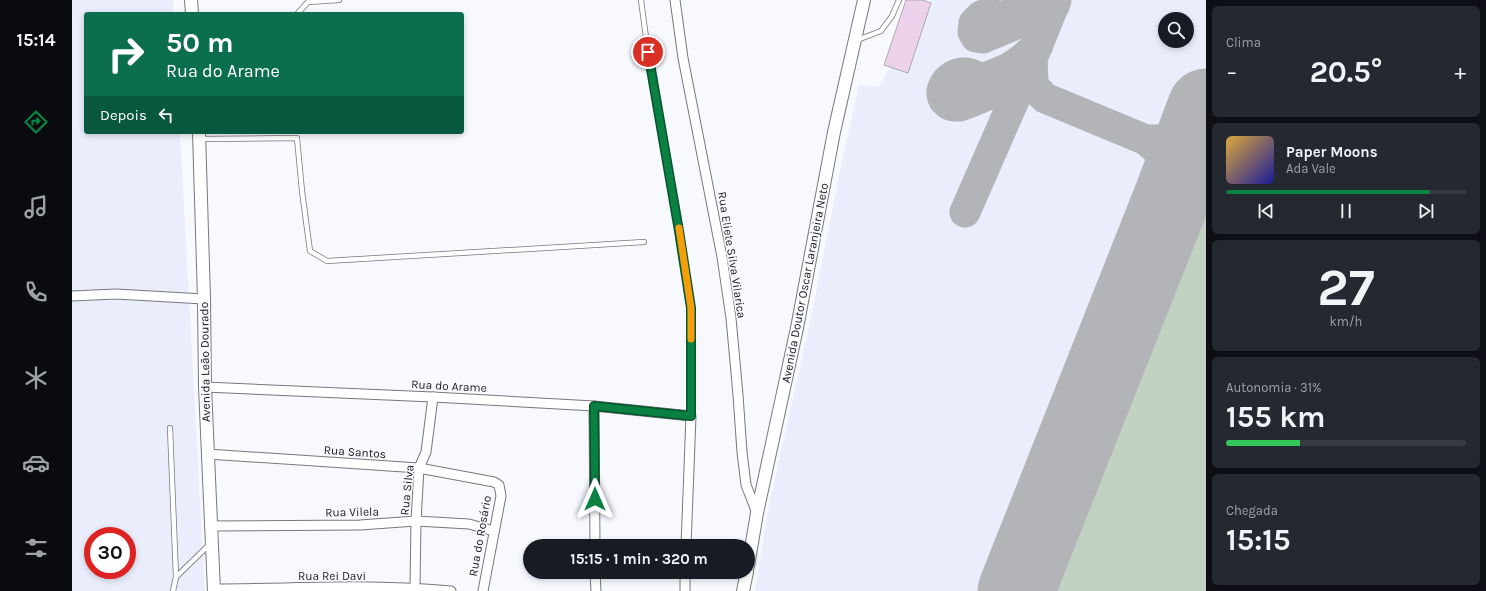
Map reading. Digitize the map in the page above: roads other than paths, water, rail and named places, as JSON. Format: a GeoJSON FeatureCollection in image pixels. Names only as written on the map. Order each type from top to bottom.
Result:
{"type":"FeatureCollection","features":[{"type":"Feature","properties":{"kind":"street"},"geometry":{"type":"LineString","coordinates":[[191,0],[192,12]]}},
{"type":"Feature","properties":{"kind":"street","name":"Rua Eliete Silva Vilarica"},"geometry":{"type":"LineString","coordinates":[[675,0],[683,58],[722,257],[731,318],[746,481],[757,514]]}},
{"type":"Feature","properties":{"kind":"street","name":"Avenida Doutor Oscar Laranjeira Neto"},"geometry":{"type":"LineString","coordinates":[[753,539],[797,328],[834,132],[864,0]]}},
{"type":"Feature","properties":{"kind":"street","name":"Avenida Leão Dourado"},"geometry":{"type":"LineString","coordinates":[[199,136],[207,454],[214,590]]}},
{"type":"Feature","properties":{"kind":"street"},"geometry":{"type":"LineString","coordinates":[[72,296],[116,294],[204,299]]}},
{"type":"Feature","properties":{"kind":"street","name":"Rua do Arame"},"geometry":{"type":"LineString","coordinates":[[205,387],[594,406],[691,416]]}},
{"type":"Feature","properties":{"kind":"street","name":"Rua Silva"},"geometry":{"type":"LineString","coordinates":[[415,588],[416,521],[419,468],[426,452],[433,397]]}},
{"type":"Feature","properties":{"kind":"street"},"geometry":{"type":"LineString","coordinates":[[594,406],[595,539]]}},
{"type":"Feature","properties":{"kind":"street"},"geometry":{"type":"LineString","coordinates":[[686,539],[691,416]]}},
{"type":"Feature","properties":{"kind":"street","name":"Rua Santos"},"geometry":{"type":"LineString","coordinates":[[207,454],[419,468],[487,480],[498,485]]}},
{"type":"Feature","properties":{"kind":"street","name":"Rua do Rosário"},"geometry":{"type":"LineString","coordinates":[[483,591],[501,496],[498,485]]}},
{"type":"Feature","properties":{"kind":"street","name":"Rua Vilela"},"geometry":{"type":"LineString","coordinates":[[210,526],[360,525],[416,521],[469,524],[494,531]]}},
{"type":"Feature","properties":{"kind":"street"},"geometry":{"type":"LineString","coordinates":[[595,579],[596,591]]}},
{"type":"Feature","properties":{"kind":"street"},"geometry":{"type":"LineString","coordinates":[[685,579],[685,591]]}},
{"type":"Feature","properties":{"kind":"street"},"geometry":{"type":"LineString","coordinates":[[743,591],[746,579]]}},
{"type":"Feature","properties":{"kind":"street","name":"Rua Rei Davi"},"geometry":{"type":"LineString","coordinates":[[214,590],[310,587],[415,588],[451,591]]}},
{"type":"Feature","properties":{"kind":"lane"},"geometry":{"type":"LineString","coordinates":[[300,12],[308,2],[339,0]]}},
{"type":"Feature","properties":{"kind":"lane"},"geometry":{"type":"LineString","coordinates":[[641,0],[691,308],[691,416]]}},
{"type":"Feature","properties":{"kind":"lane"},"geometry":{"type":"LineString","coordinates":[[856,40],[881,31],[892,16],[899,0]]}},
{"type":"Feature","properties":{"kind":"lane"},"geometry":{"type":"LineString","coordinates":[[297,134],[302,190],[310,251],[327,261],[644,242]]}},
{"type":"Feature","properties":{"kind":"lane"},"geometry":{"type":"LineString","coordinates":[[199,136],[298,138]]}},
{"type":"Feature","properties":{"kind":"lane"},"geometry":{"type":"LineString","coordinates":[[170,428],[176,577],[173,591]]}},
{"type":"Feature","properties":{"kind":"lane"},"geometry":{"type":"LineString","coordinates":[[176,577],[212,543]]}}]}
